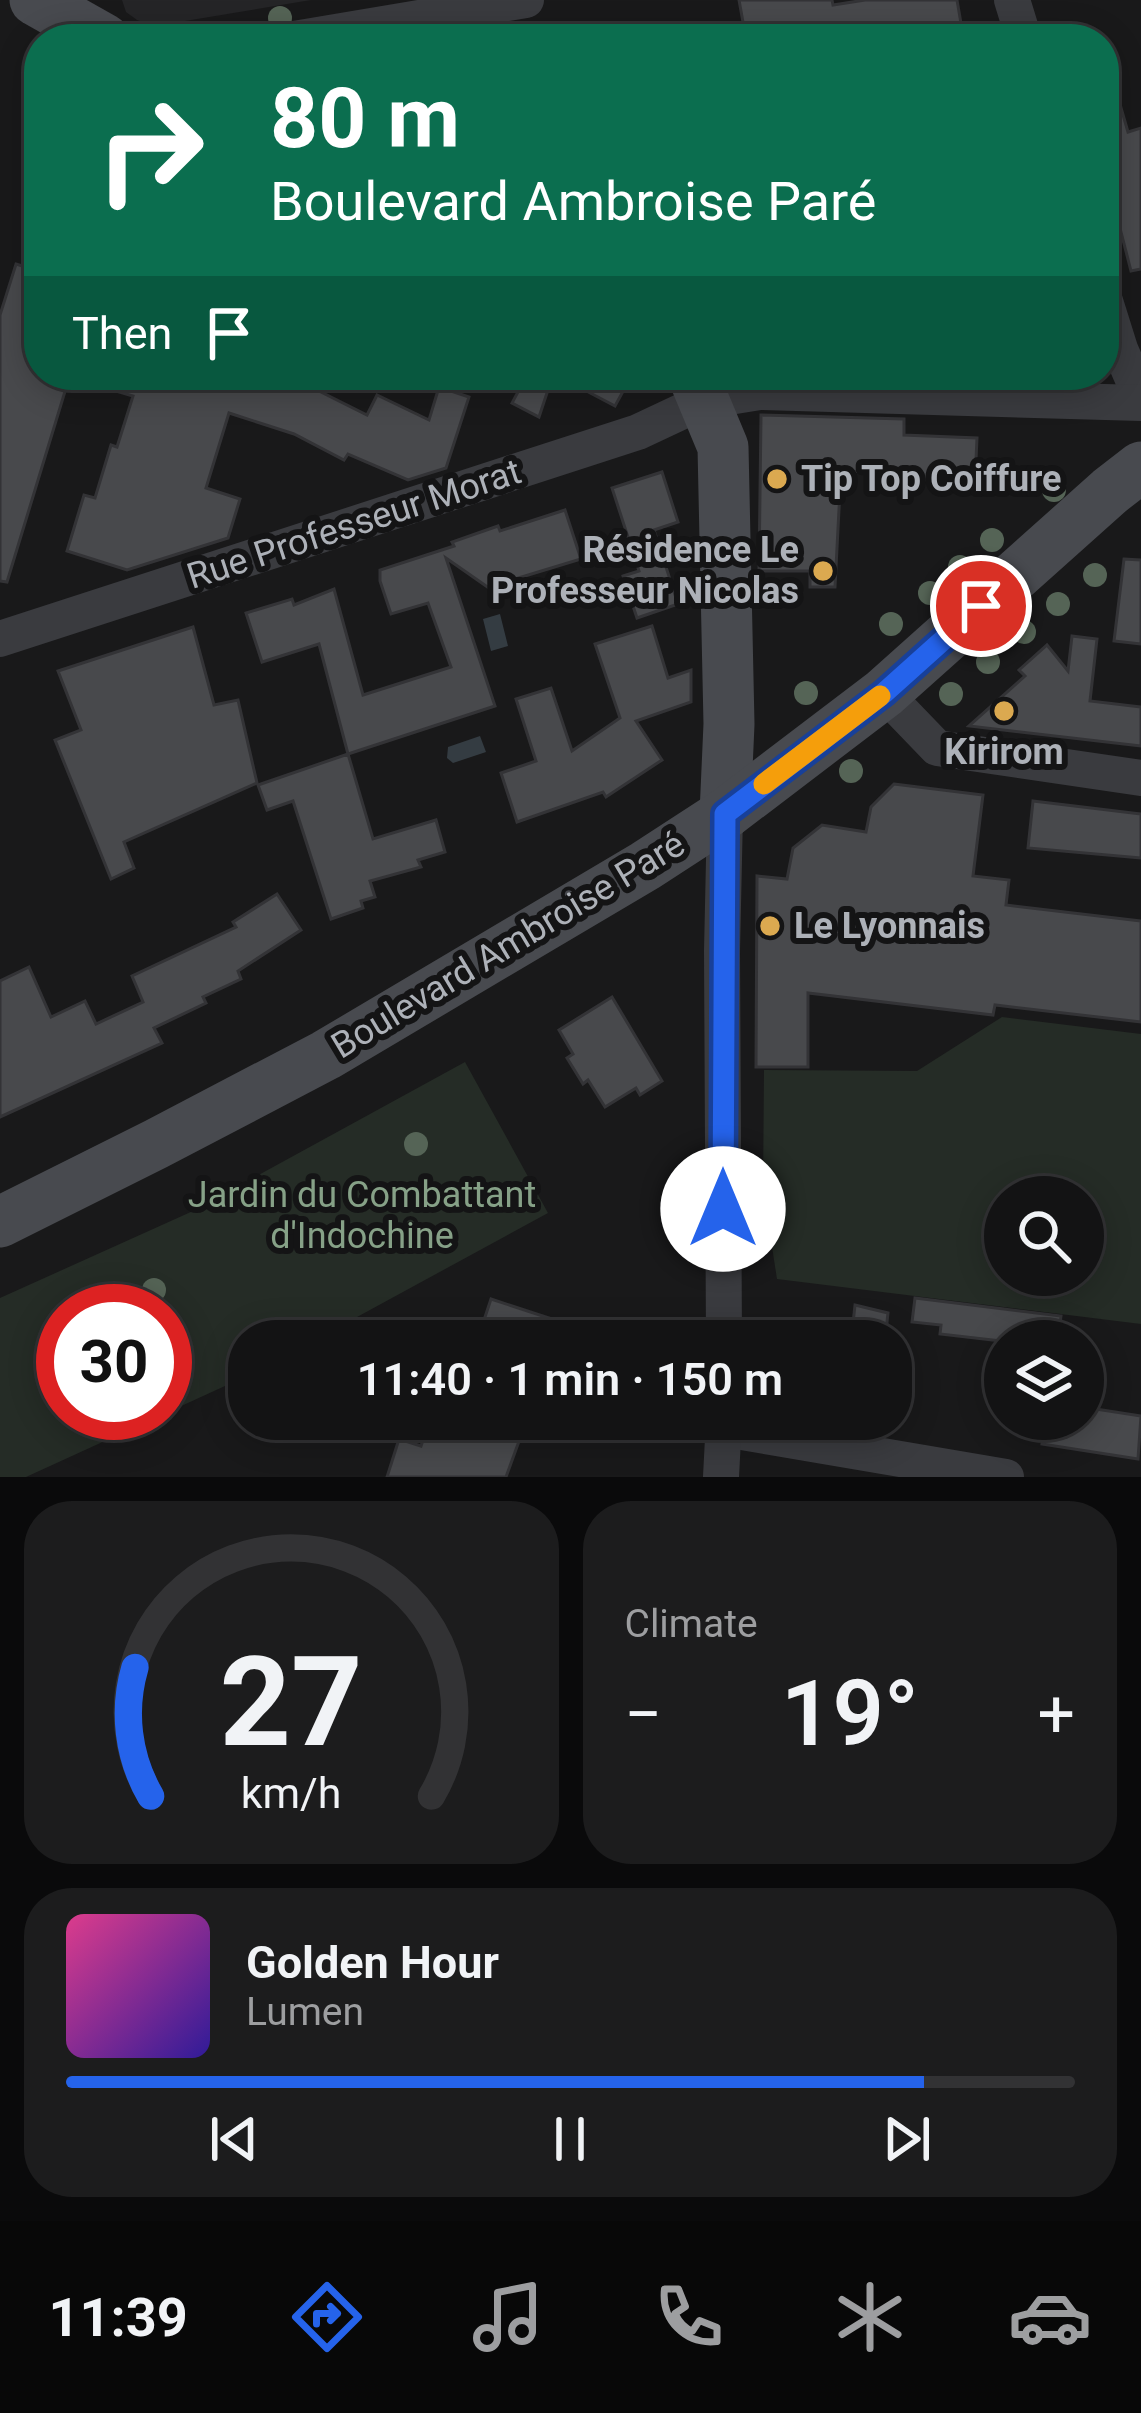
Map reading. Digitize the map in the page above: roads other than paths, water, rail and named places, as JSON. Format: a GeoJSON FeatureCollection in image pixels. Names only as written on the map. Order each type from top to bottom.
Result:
{"type":"FeatureCollection","features":[{"type":"Feature","properties":{"kind":"street"},"geometry":{"type":"LineString","coordinates":[[383,24],[526,0]]}},
{"type":"Feature","properties":{"kind":"street"},"geometry":{"type":"LineString","coordinates":[[1119,347],[1141,400]]}},
{"type":"Feature","properties":{"kind":"street","name":"Rue Professeur Morat"},"geometry":{"type":"LineString","coordinates":[[0,639],[638,432],[695,390]]}},
{"type":"Feature","properties":{"kind":"street"},"geometry":{"type":"LineString","coordinates":[[699,390],[723,447],[729,724],[722,951],[724,1320]]}},
{"type":"Feature","properties":{"kind":"street","name":"Rue Professeur Morat"},"geometry":{"type":"LineString","coordinates":[[729,390],[1141,400]]}},
{"type":"Feature","properties":{"kind":"street","name":"Boulevard Ambroise Paré"},"geometry":{"type":"LineString","coordinates":[[0,1222],[326,1054],[725,814],[884,693],[1141,467]]}},
{"type":"Feature","properties":{"kind":"street"},"geometry":{"type":"LineString","coordinates":[[884,693],[938,748],[1141,778]]}},
{"type":"Feature","properties":{"kind":"street"},"geometry":{"type":"LineString","coordinates":[[721,1477],[723,1440]]}},
{"type":"Feature","properties":{"kind":"street"},"geometry":{"type":"LineString","coordinates":[[809,1440],[1006,1477]]}},
{"type":"Feature","properties":{"kind":"place","name":"Tip Top Coiffure"},"geometry":{"type":"Point","coordinates":[777,479]}},
{"type":"Feature","properties":{"kind":"place","name":"Résidence Le Professeur Nicolas"},"geometry":{"type":"Point","coordinates":[823,571]}},
{"type":"Feature","properties":{"kind":"place","name":"Kirirom"},"geometry":{"type":"Point","coordinates":[1004,711]}},
{"type":"Feature","properties":{"kind":"place","name":"Le Lyonnais"},"geometry":{"type":"Point","coordinates":[770,926]}},
{"type":"Feature","properties":{"kind":"park label","name":"Jardin du Combattant d'Indochine"},"geometry":{"type":"Point","coordinates":[362,1216]}}]}
